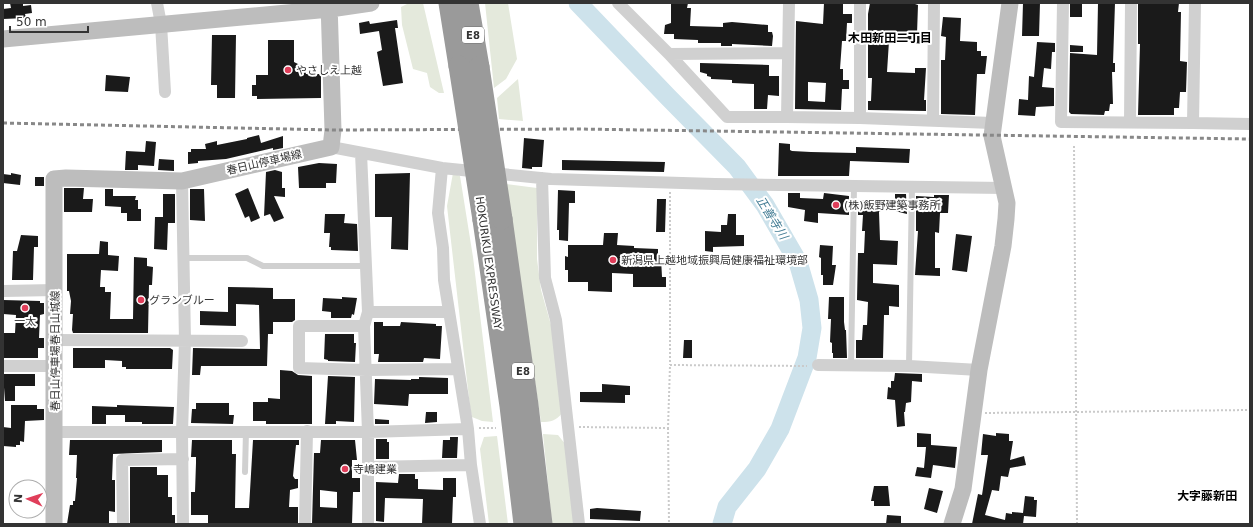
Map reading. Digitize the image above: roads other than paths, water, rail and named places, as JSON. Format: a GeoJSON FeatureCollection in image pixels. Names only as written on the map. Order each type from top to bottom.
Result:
{"type":"FeatureCollection","features":[{"type":"Feature","properties":{"kind":"highway","name":"HOKURIKU EXPRESSWAY"},"geometry":{"type":"LineString","coordinates":[[449,3],[469,67]]}},
{"type":"Feature","properties":{"kind":"highway","name":"HOKURIKU EXPRESSWAY"},"geometry":{"type":"LineString","coordinates":[[468,3],[469,67],[492,220],[528,405],[542,524]]}},
{"type":"Feature","properties":{"kind":"highway","name":"HOKURIKU EXPRESSWAY"},"geometry":{"type":"LineString","coordinates":[[492,220],[510,406],[524,524]]}},
{"type":"Feature","properties":{"kind":"street"},"geometry":{"type":"LineString","coordinates":[[157,3],[165,92]]}},
{"type":"Feature","properties":{"kind":"street"},"geometry":{"type":"LineString","coordinates":[[3,38],[371,3]]}},
{"type":"Feature","properties":{"kind":"street"},"geometry":{"type":"LineString","coordinates":[[618,3],[669,54],[727,117],[860,118],[992,123]]}},
{"type":"Feature","properties":{"kind":"street"},"geometry":{"type":"LineString","coordinates":[[787,117],[788,3]]}},
{"type":"Feature","properties":{"kind":"street"},"geometry":{"type":"LineString","coordinates":[[860,3],[860,118]]}},
{"type":"Feature","properties":{"kind":"street"},"geometry":{"type":"LineString","coordinates":[[933,120],[934,3]]}},
{"type":"Feature","properties":{"kind":"street"},"geometry":{"type":"LineString","coordinates":[[952,524],[963,489],[979,370],[1003,246],[1007,203],[994,149],[992,123],[1010,3]]}},
{"type":"Feature","properties":{"kind":"street"},"geometry":{"type":"LineString","coordinates":[[1063,3],[1061,122],[1250,124]]}},
{"type":"Feature","properties":{"kind":"street"},"geometry":{"type":"LineString","coordinates":[[1130,3],[1130,122]]}},
{"type":"Feature","properties":{"kind":"street"},"geometry":{"type":"LineString","coordinates":[[1193,123],[1195,3]]}},
{"type":"Feature","properties":{"kind":"street"},"geometry":{"type":"LineString","coordinates":[[329,6],[333,130],[331,147],[442,168],[542,178],[715,184],[1004,188]]}},
{"type":"Feature","properties":{"kind":"street"},"geometry":{"type":"LineString","coordinates":[[669,54],[787,53]]}},
{"type":"Feature","properties":{"kind":"street","name":"春日山停車場線"},"geometry":{"type":"LineString","coordinates":[[54,179],[182,181],[331,147]]}},
{"type":"Feature","properties":{"kind":"street"},"geometry":{"type":"LineString","coordinates":[[361,153],[368,312],[364,326],[368,432],[368,524]]}},
{"type":"Feature","properties":{"kind":"street"},"geometry":{"type":"LineString","coordinates":[[442,168],[438,213],[449,312],[468,429],[471,466],[480,524]]}},
{"type":"Feature","properties":{"kind":"street"},"geometry":{"type":"LineString","coordinates":[[542,178],[545,278],[556,320],[579,524]]}},
{"type":"Feature","properties":{"kind":"street","name":"春日山停車場春日山城線"},"geometry":{"type":"LineString","coordinates":[[54,179],[54,524]]}},
{"type":"Feature","properties":{"kind":"street"},"geometry":{"type":"LineString","coordinates":[[182,181],[185,341],[182,432],[183,524]]}},
{"type":"Feature","properties":{"kind":"street"},"geometry":{"type":"LineString","coordinates":[[3,290],[54,290]]}},
{"type":"Feature","properties":{"kind":"street"},"geometry":{"type":"LineString","coordinates":[[368,312],[449,312]]}},
{"type":"Feature","properties":{"kind":"street"},"geometry":{"type":"LineString","coordinates":[[364,326],[299,326],[298,368],[366,370],[458,369]]}},
{"type":"Feature","properties":{"kind":"street"},"geometry":{"type":"LineString","coordinates":[[55,340],[242,341]]}},
{"type":"Feature","properties":{"kind":"street"},"geometry":{"type":"LineString","coordinates":[[818,365],[909,366],[979,370]]}},
{"type":"Feature","properties":{"kind":"street"},"geometry":{"type":"LineString","coordinates":[[3,366],[54,366]]}},
{"type":"Feature","properties":{"kind":"street"},"geometry":{"type":"LineString","coordinates":[[55,432],[368,432],[468,429]]}},
{"type":"Feature","properties":{"kind":"street"},"geometry":{"type":"LineString","coordinates":[[305,524],[307,431]]}},
{"type":"Feature","properties":{"kind":"street"},"geometry":{"type":"LineString","coordinates":[[123,524],[122,460],[183,459]]}},
{"type":"Feature","properties":{"kind":"street"},"geometry":{"type":"LineString","coordinates":[[368,467],[471,466]]}},
{"type":"Feature","properties":{"kind":"lane"},"geometry":{"type":"LineString","coordinates":[[851,366],[854,186]]}},
{"type":"Feature","properties":{"kind":"lane"},"geometry":{"type":"LineString","coordinates":[[909,366],[912,187]]}},
{"type":"Feature","properties":{"kind":"lane"},"geometry":{"type":"LineString","coordinates":[[184,258],[247,258],[263,266],[366,266]]}},
{"type":"Feature","properties":{"kind":"lane"},"geometry":{"type":"LineString","coordinates":[[245,472],[246,431]]}},
{"type":"Feature","properties":{"kind":"waterway","name":"正善寺川"},"geometry":{"type":"LineString","coordinates":[[578,3],[737,167],[765,205],[798,262],[809,300],[812,328],[807,358],[780,429],[757,469],[727,507],[722,524]]}},
{"type":"Feature","properties":{"kind":"railway"},"geometry":{"type":"LineString","coordinates":[[3,123],[333,130],[578,129],[1250,139]]}},
{"type":"Feature","properties":{"kind":"place","name":"やさしえ上越"},"geometry":{"type":"Point","coordinates":[288,70]}},
{"type":"Feature","properties":{"kind":"place","name":"(株)飯野建築事務所"},"geometry":{"type":"Point","coordinates":[836,205]}},
{"type":"Feature","properties":{"kind":"place","name":"新潟県上越地域振興局健康福祉環境部"},"geometry":{"type":"Point","coordinates":[613,260]}},
{"type":"Feature","properties":{"kind":"place","name":"グランブルー"},"geometry":{"type":"Point","coordinates":[141,300]}},
{"type":"Feature","properties":{"kind":"place","name":"一太"},"geometry":{"type":"Point","coordinates":[25,308]}},
{"type":"Feature","properties":{"kind":"place","name":"寺嶋建業"},"geometry":{"type":"Point","coordinates":[345,469]}},
{"type":"Feature","properties":{"kind":"district","name":"木田新田二丁目"},"geometry":{"type":"Point","coordinates":[890,38]}},
{"type":"Feature","properties":{"kind":"district","name":"大字藤新田"},"geometry":{"type":"Point","coordinates":[1207,496]}}]}
